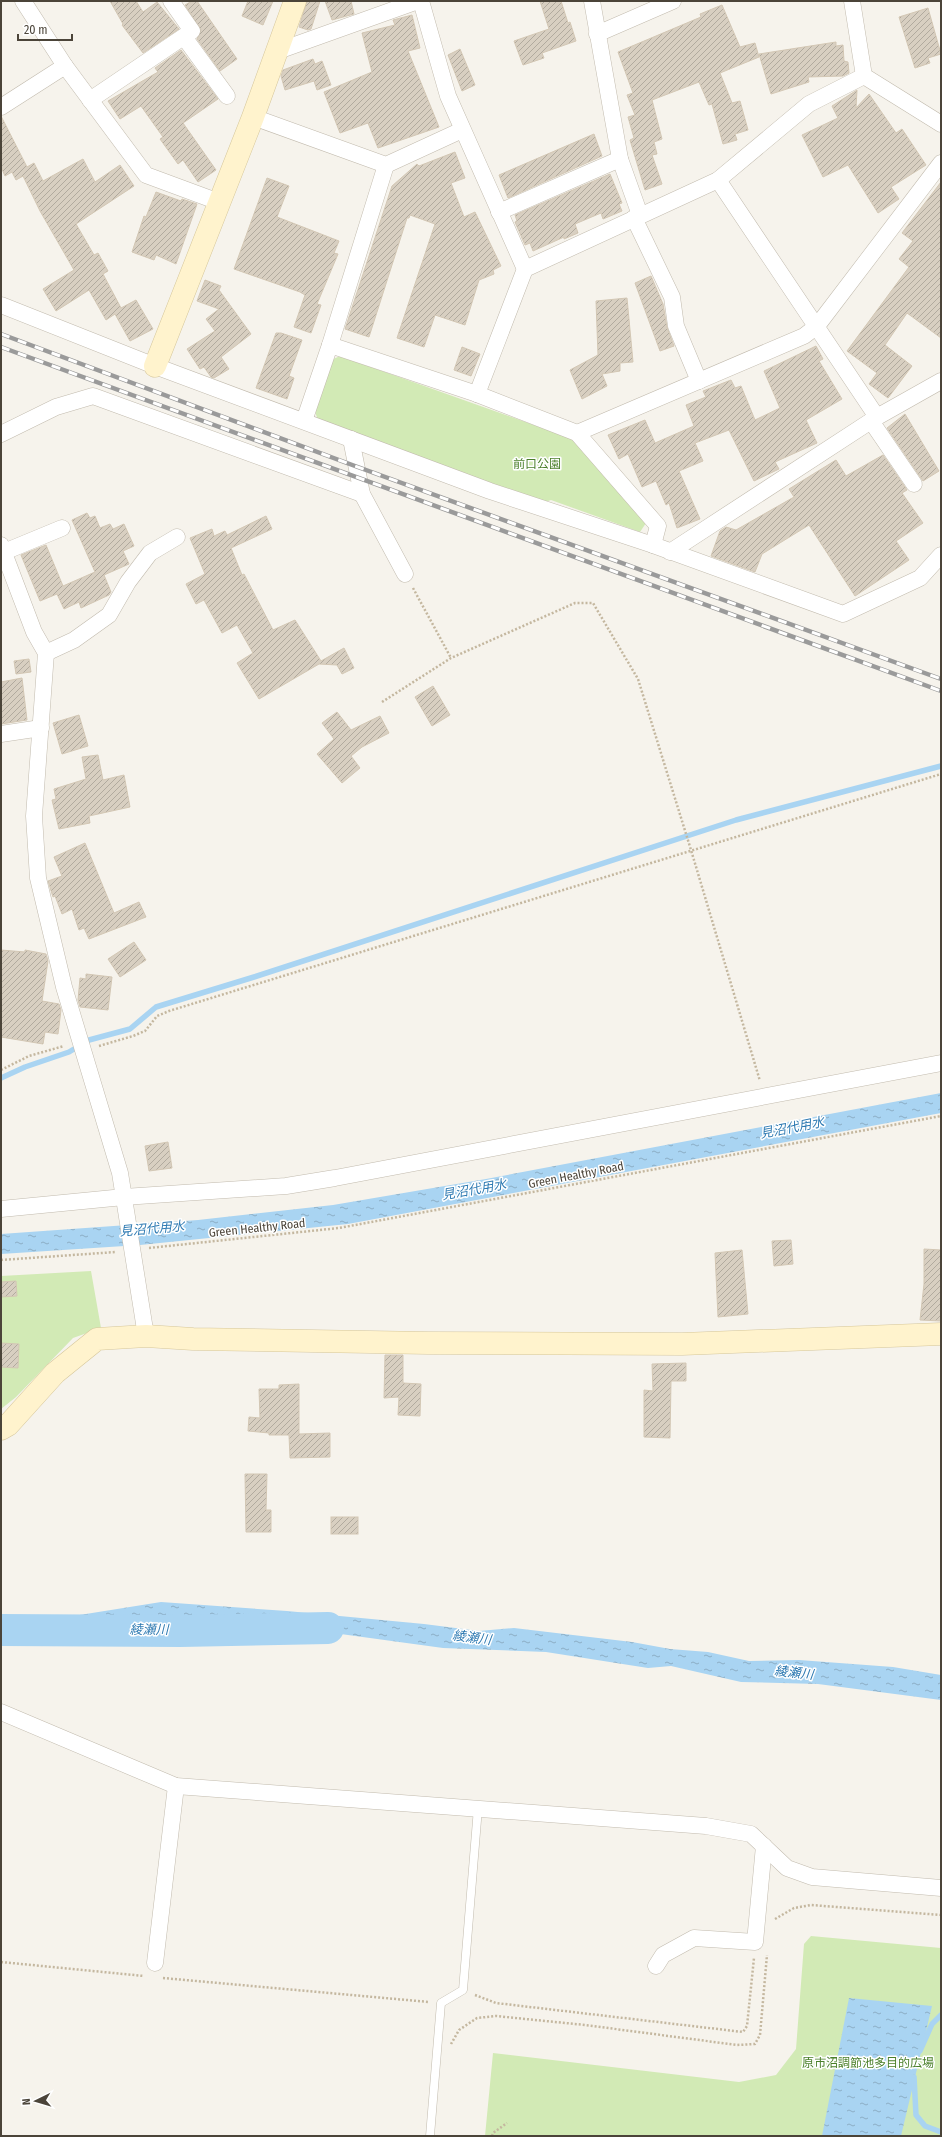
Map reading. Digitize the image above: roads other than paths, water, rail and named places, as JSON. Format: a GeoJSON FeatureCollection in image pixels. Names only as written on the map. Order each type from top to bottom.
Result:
{"type":"FeatureCollection","features":[{"type":"Feature","properties":{"kind":"street"},"geometry":{"type":"LineString","coordinates":[[23,1],[65,66],[146,175],[219,202]]}},
{"type":"Feature","properties":{"kind":"street"},"geometry":{"type":"LineString","coordinates":[[90,100],[192,31],[171,1]]}},
{"type":"Feature","properties":{"kind":"street"},"geometry":{"type":"LineString","coordinates":[[155,366],[253,117],[295,1]]}},
{"type":"Feature","properties":{"kind":"street"},"geometry":{"type":"LineString","coordinates":[[278,51],[418,1]]}},
{"type":"Feature","properties":{"kind":"street"},"geometry":{"type":"LineString","coordinates":[[421,1],[448,96],[525,269]]}},
{"type":"Feature","properties":{"kind":"street"},"geometry":{"type":"LineString","coordinates":[[592,1],[620,159],[637,217],[672,297],[676,326],[699,381]]}},
{"type":"Feature","properties":{"kind":"street"},"geometry":{"type":"LineString","coordinates":[[597,34],[673,1]]}},
{"type":"Feature","properties":{"kind":"street"},"geometry":{"type":"LineString","coordinates":[[852,1],[864,76],[939,121]]}},
{"type":"Feature","properties":{"kind":"street"},"geometry":{"type":"LineString","coordinates":[[184,37],[227,96]]}},
{"type":"Feature","properties":{"kind":"street"},"geometry":{"type":"LineString","coordinates":[[1,107],[65,66]]}},
{"type":"Feature","properties":{"kind":"street"},"geometry":{"type":"LineString","coordinates":[[477,394],[525,269],[718,180],[809,104],[864,76]]}},
{"type":"Feature","properties":{"kind":"street"},"geometry":{"type":"LineString","coordinates":[[253,117],[386,165],[462,130]]}},
{"type":"Feature","properties":{"kind":"street"},"geometry":{"type":"LineString","coordinates":[[499,212],[620,159]]}},
{"type":"Feature","properties":{"kind":"street"},"geometry":{"type":"LineString","coordinates":[[577,433],[804,336],[817,326],[941,163]]}},
{"type":"Feature","properties":{"kind":"street"},"geometry":{"type":"LineString","coordinates":[[304,420],[330,345],[386,165]]}},
{"type":"Feature","properties":{"kind":"street"},"geometry":{"type":"LineString","coordinates":[[718,180],[817,326],[914,484]]}},
{"type":"Feature","properties":{"kind":"street"},"geometry":{"type":"LineString","coordinates":[[1,305],[155,366],[304,420],[350,439],[490,491],[653,545],[843,614],[920,578],[941,555]]}},
{"type":"Feature","properties":{"kind":"street"},"geometry":{"type":"LineString","coordinates":[[330,345],[477,394],[577,433],[658,526],[653,545]]}},
{"type":"Feature","properties":{"kind":"street"},"geometry":{"type":"LineString","coordinates":[[670,552],[874,419],[941,381]]}},
{"type":"Feature","properties":{"kind":"street"},"geometry":{"type":"LineString","coordinates":[[1,434],[56,407],[93,396],[362,494]]}},
{"type":"Feature","properties":{"kind":"street"},"geometry":{"type":"LineString","coordinates":[[350,439],[362,494],[405,574]]}},
{"type":"Feature","properties":{"kind":"street"},"geometry":{"type":"LineString","coordinates":[[62,528],[2,549],[34,632],[46,654],[34,816],[38,878],[64,987],[120,1173],[136,1261],[146,1336]]}},
{"type":"Feature","properties":{"kind":"street"},"geometry":{"type":"LineString","coordinates":[[46,654],[74,640],[109,615],[128,582],[150,553],[177,537]]}},
{"type":"Feature","properties":{"kind":"street"},"geometry":{"type":"LineString","coordinates":[[1,734],[41,728]]}},
{"type":"Feature","properties":{"kind":"street"},"geometry":{"type":"LineString","coordinates":[[1,1209],[124,1197],[286,1186],[328,1180],[941,1062]]}},
{"type":"Feature","properties":{"kind":"street"},"geometry":{"type":"LineString","coordinates":[[1,1429],[8,1425],[55,1373],[97,1340],[146,1336],[201,1339],[412,1343],[682,1344],[941,1334]]}},
{"type":"Feature","properties":{"kind":"street"},"geometry":{"type":"LineString","coordinates":[[1,1712],[176,1786],[706,1826],[751,1834],[787,1868],[812,1877],[941,1888]]}},
{"type":"Feature","properties":{"kind":"street"},"geometry":{"type":"LineString","coordinates":[[153,1972],[176,1786]]}},
{"type":"Feature","properties":{"kind":"street"},"geometry":{"type":"LineString","coordinates":[[656,1966],[663,1955],[694,1938],[761,1946],[764,1846]]}},
{"type":"Feature","properties":{"kind":"lane"},"geometry":{"type":"LineString","coordinates":[[430,2136],[441,2003],[463,1990],[478,1808]]}},
{"type":"Feature","properties":{"kind":"water","name":"見沼代用水"},"geometry":{"type":"Polygon","coordinates":[[[941,1093],[941,1113],[348,1224],[140,1245],[1,1254],[1,1234],[198,1220],[333,1205],[486,1179],[941,1093]]]}},
{"type":"Feature","properties":{"kind":"water"},"geometry":{"type":"Polygon","coordinates":[[[161,1602],[287,1611],[424,1624],[479,1631],[514,1628],[632,1642],[670,1649],[708,1652],[749,1661],[799,1660],[893,1667],[941,1675],[941,1700],[818,1684],[741,1682],[671,1666],[648,1668],[546,1652],[443,1648],[326,1632],[253,1625],[199,1625],[79,1636],[1,1637],[1,1620],[67,1617],[161,1602]]]}},
{"type":"Feature","properties":{"kind":"water"},"geometry":{"type":"Polygon","coordinates":[[[849,1998],[932,2006],[901,2136],[822,2136],[849,1998]]]}},
{"type":"Feature","properties":{"kind":"waterway"},"geometry":{"type":"LineString","coordinates":[[1,1078],[25,1067],[69,1052],[89,1040],[130,1029],[156,1007],[254,977],[736,820],[941,766]]}},
{"type":"Feature","properties":{"kind":"waterway","name":"綾瀬川"},"geometry":{"type":"LineString","coordinates":[[1,1630],[180,1631],[328,1628]]}},
{"type":"Feature","properties":{"kind":"waterway"},"geometry":{"type":"LineString","coordinates":[[920,2051],[932,2024],[941,2015]]}},
{"type":"Feature","properties":{"kind":"waterway"},"geometry":{"type":"LineString","coordinates":[[914,2077],[916,2115],[925,2126],[941,2132]]}},
{"type":"Feature","properties":{"kind":"railway"},"geometry":{"type":"LineString","coordinates":[[1,334],[355,466],[941,679]]}},
{"type":"Feature","properties":{"kind":"railway"},"geometry":{"type":"LineString","coordinates":[[1,347],[941,691]]}},
{"type":"Feature","properties":{"kind":"park label","name":"前口公園"},"geometry":{"type":"Point","coordinates":[537,464]}},
{"type":"Feature","properties":{"kind":"park label","name":"原市沼調節池多目的広場"},"geometry":{"type":"Point","coordinates":[868,2063]}}]}
